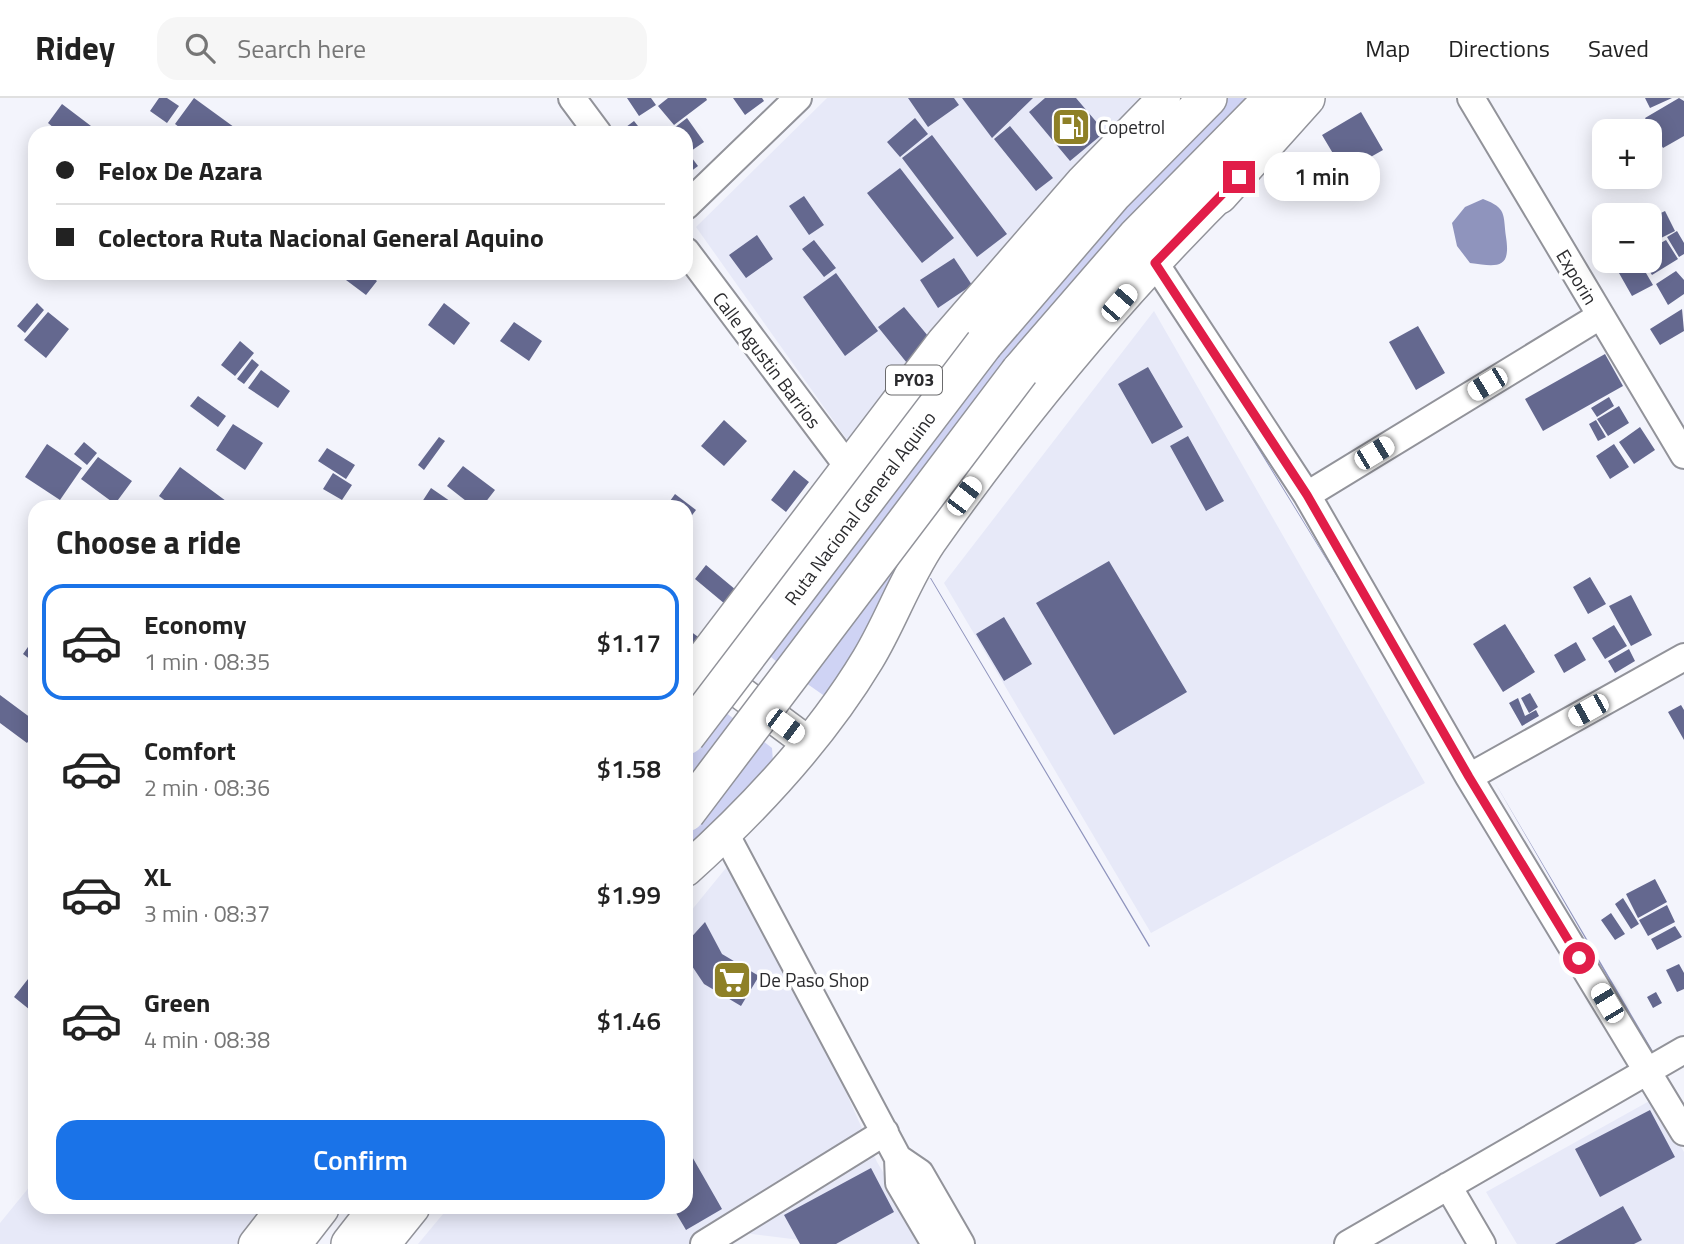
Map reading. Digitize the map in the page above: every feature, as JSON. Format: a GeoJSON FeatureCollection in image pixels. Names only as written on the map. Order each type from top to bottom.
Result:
{"type":"FeatureCollection","features":[{"type":"Feature","properties":{"kind":"highway","name":"Ruta Nacional General Aquino"},"geometry":{"type":"LineString","coordinates":[[693,727],[984,344],[1104,204],[1208,98]]}},
{"type":"Feature","properties":{"kind":"highway"},"geometry":{"type":"LineString","coordinates":[[693,804],[1020,371],[1136,237],[1273,98]]}},
{"type":"Feature","properties":{"kind":"highway"},"geometry":{"type":"LineString","coordinates":[[1219,195],[1306,98]]}},
{"type":"Feature","properties":{"kind":"highway"},"geometry":{"type":"LineString","coordinates":[[292,1244],[315,1214]]}},
{"type":"Feature","properties":{"kind":"highway"},"geometry":{"type":"LineString","coordinates":[[350,1244],[373,1214]]}},
{"type":"Feature","properties":{"kind":"main road","name":"PY03"},"geometry":{"type":"LineString","coordinates":[[693,671],[943,342],[1082,182],[1164,98]]}},
{"type":"Feature","properties":{"kind":"main road"},"geometry":{"type":"LineString","coordinates":[[693,864],[726,835],[807,742],[868,658],[902,590],[943,525],[1027,412],[1155,263],[1219,195],[1319,98]]}},
{"type":"Feature","properties":{"kind":"main road"},"geometry":{"type":"LineString","coordinates":[[693,671],[807,742]]}},
{"type":"Feature","properties":{"kind":"main road"},"geometry":{"type":"LineString","coordinates":[[255,1244],[278,1214]]}},
{"type":"Feature","properties":{"kind":"main road"},"geometry":{"type":"LineString","coordinates":[[384,1244],[408,1214]]}},
{"type":"Feature","properties":{"kind":"street"},"geometry":{"type":"LineString","coordinates":[[572,98],[593,126]]}},
{"type":"Feature","properties":{"kind":"street"},"geometry":{"type":"LineString","coordinates":[[693,199],[798,98]]}},
{"type":"Feature","properties":{"kind":"street","name":"Exporin"},"geometry":{"type":"LineString","coordinates":[[1471,98],[1684,455]]}},
{"type":"Feature","properties":{"kind":"street","name":"Calle Agustin Barrios"},"geometry":{"type":"LineString","coordinates":[[693,260],[849,468]]}},
{"type":"Feature","properties":{"kind":"street"},"geometry":{"type":"LineString","coordinates":[[1155,263],[1307,495],[1469,777],[1684,1132]]}},
{"type":"Feature","properties":{"kind":"street"},"geometry":{"type":"LineString","coordinates":[[1307,495],[1600,316]]}},
{"type":"Feature","properties":{"kind":"street"},"geometry":{"type":"LineString","coordinates":[[1469,777],[1684,657]]}},
{"type":"Feature","properties":{"kind":"street"},"geometry":{"type":"LineString","coordinates":[[726,835],[885,1132],[898,1158],[899,1183],[935,1244]]}},
{"type":"Feature","properties":{"kind":"street"},"geometry":{"type":"LineString","coordinates":[[1348,1244],[1684,1050]]}},
{"type":"Feature","properties":{"kind":"street"},"geometry":{"type":"LineString","coordinates":[[704,1244],[885,1132]]}},
{"type":"Feature","properties":{"kind":"street"},"geometry":{"type":"LineString","coordinates":[[898,1158],[920,1173],[961,1244]]}},
{"type":"Feature","properties":{"kind":"street"},"geometry":{"type":"LineString","coordinates":[[1448,1186],[1482,1244]]}},
{"type":"Feature","properties":{"kind":"shaded area"},"geometry":{"type":"Polygon","coordinates":[[[827,98],[1142,98],[993,266],[848,441],[696,227],[827,98]]]}},
{"type":"Feature","properties":{"kind":"shaded area"},"geometry":{"type":"Polygon","coordinates":[[[1226,98],[1260,98],[783,667],[765,652],[861,526],[1113,210],[1226,98]]]}},
{"type":"Feature","properties":{"kind":"shaded area"},"geometry":{"type":"Polygon","coordinates":[[[1483,199],[1500,209],[1504,217],[1507,247],[1504,260],[1500,264],[1470,263],[1457,246],[1452,223],[1465,207],[1483,199]]]}},
{"type":"Feature","properties":{"kind":"shaded area"},"geometry":{"type":"Polygon","coordinates":[[[1172,306],[1460,777],[1171,307],[1172,306]]]}},
{"type":"Feature","properties":{"kind":"shaded area"},"geometry":{"type":"Polygon","coordinates":[[[1154,311],[1425,783],[1151,933],[944,583],[1154,311]]]}},
{"type":"Feature","properties":{"kind":"shaded area"},"geometry":{"type":"Polygon","coordinates":[[[1036,374],[861,651],[826,697],[806,683],[1036,374]]]}},
{"type":"Feature","properties":{"kind":"shaded area"},"geometry":{"type":"Polygon","coordinates":[[[930,578],[1150,946],[1149,947],[930,578]]]}},
{"type":"Feature","properties":{"kind":"shaded area"},"geometry":{"type":"Polygon","coordinates":[[[725,712],[738,722],[693,785],[693,748],[721,713],[725,712]]]}},
{"type":"Feature","properties":{"kind":"shaded area"},"geometry":{"type":"Polygon","coordinates":[[[763,741],[772,748],[773,762],[693,851],[693,826],[763,741]]]}},
{"type":"Feature","properties":{"kind":"shaded area"},"geometry":{"type":"Polygon","coordinates":[[[1494,781],[1654,1053],[1652,1054],[1494,781]]]}},
{"type":"Feature","properties":{"kind":"shaded area"},"geometry":{"type":"Polygon","coordinates":[[[739,852],[877,1162],[926,1244],[832,1244],[720,1230],[711,1244],[418,1244],[443,1214],[693,1214],[693,908],[739,852]]]}},
{"type":"Feature","properties":{"kind":"shaded area"},"geometry":{"type":"Polygon","coordinates":[[[1653,1099],[1684,1152],[1684,1244],[1517,1244],[1486,1192],[1653,1099]]]}},
{"type":"Feature","properties":{"kind":"shaded area"},"geometry":{"type":"Polygon","coordinates":[[[28,1189],[28,1214],[264,1214],[240,1244],[0,1244],[0,1223],[28,1189]]]}},
{"type":"Feature","properties":{"kind":"building"},"geometry":{"type":"Polygon","coordinates":[[[159,98],[167,98],[179,106],[167,123],[150,111],[159,98]]]}},
{"type":"Feature","properties":{"kind":"building"},"geometry":{"type":"Polygon","coordinates":[[[194,98],[232,126],[178,126],[175,124],[194,98]]]}},
{"type":"Feature","properties":{"kind":"building"},"geometry":{"type":"Polygon","coordinates":[[[627,98],[651,98],[656,105],[639,116],[627,98]]]}},
{"type":"Feature","properties":{"kind":"building"},"geometry":{"type":"Polygon","coordinates":[[[668,98],[707,100],[674,125],[658,106],[668,98]]]}},
{"type":"Feature","properties":{"kind":"building"},"geometry":{"type":"Polygon","coordinates":[[[733,98],[762,98],[764,101],[745,115],[733,98]]]}},
{"type":"Feature","properties":{"kind":"building"},"geometry":{"type":"Polygon","coordinates":[[[908,98],[954,98],[959,105],[928,127],[908,98]]]}},
{"type":"Feature","properties":{"kind":"building"},"geometry":{"type":"Polygon","coordinates":[[[962,98],[1033,98],[992,138],[962,98]]]}},
{"type":"Feature","properties":{"kind":"building","name":"Copetrol"},"geometry":{"type":"Polygon","coordinates":[[[1045,98],[1076,98],[1105,132],[1070,161],[1029,112],[1045,98]]]}},
{"type":"Feature","properties":{"kind":"building"},"geometry":{"type":"Polygon","coordinates":[[[1645,98],[1672,98],[1650,108],[1645,98]]]}},
{"type":"Feature","properties":{"kind":"building"},"geometry":{"type":"Polygon","coordinates":[[[1679,98],[1684,101],[1684,136],[1663,148],[1662,119],[1645,118],[1679,98]]]}},
{"type":"Feature","properties":{"kind":"building"},"geometry":{"type":"Polygon","coordinates":[[[62,104],[91,126],[52,126],[48,123],[62,104]]]}},
{"type":"Feature","properties":{"kind":"building"},"geometry":{"type":"Polygon","coordinates":[[[1361,112],[1383,150],[1344,172],[1322,135],[1361,112]]]}},
{"type":"Feature","properties":{"kind":"building"},"geometry":{"type":"Polygon","coordinates":[[[687,118],[693,126],[677,126],[687,118]]]}},
{"type":"Feature","properties":{"kind":"building"},"geometry":{"type":"Polygon","coordinates":[[[915,118],[928,134],[900,157],[887,142],[915,118]]]}},
{"type":"Feature","properties":{"kind":"building"},"geometry":{"type":"Polygon","coordinates":[[[693,126],[704,142],[693,150],[693,126]]]}},
{"type":"Feature","properties":{"kind":"building"},"geometry":{"type":"Polygon","coordinates":[[[1010,126],[1053,178],[1036,191],[994,139],[1010,126]]]}},
{"type":"Feature","properties":{"kind":"building"},"geometry":{"type":"Polygon","coordinates":[[[932,135],[1007,234],[977,257],[902,158],[932,135]]]}},
{"type":"Feature","properties":{"kind":"building"},"geometry":{"type":"Polygon","coordinates":[[[900,168],[954,238],[922,263],[867,193],[900,168]]]}},
{"type":"Feature","properties":{"kind":"building"},"geometry":{"type":"Polygon","coordinates":[[[804,196],[824,225],[809,235],[789,206],[804,196]]]}},
{"type":"Feature","properties":{"kind":"building"},"geometry":{"type":"Polygon","coordinates":[[[1665,211],[1675,231],[1662,238],[1662,212],[1665,211]]]}},
{"type":"Feature","properties":{"kind":"building"},"geometry":{"type":"Polygon","coordinates":[[[1677,231],[1684,243],[1684,254],[1679,257],[1667,237],[1677,231]]]}},
{"type":"Feature","properties":{"kind":"building"},"geometry":{"type":"Polygon","coordinates":[[[757,235],[773,259],[746,278],[729,255],[757,235]]]}},
{"type":"Feature","properties":{"kind":"building"},"geometry":{"type":"Polygon","coordinates":[[[814,240],[836,268],[824,277],[802,249],[814,240]]]}},
{"type":"Feature","properties":{"kind":"building"},"geometry":{"type":"Polygon","coordinates":[[[1666,240],[1678,259],[1662,269],[1662,242],[1666,240]]]}},
{"type":"Feature","properties":{"kind":"building"},"geometry":{"type":"Polygon","coordinates":[[[954,258],[972,285],[938,308],[920,280],[954,258]]]}},
{"type":"Feature","properties":{"kind":"building"},"geometry":{"type":"Polygon","coordinates":[[[1676,271],[1684,280],[1684,294],[1668,305],[1656,284],[1676,271]]]}},
{"type":"Feature","properties":{"kind":"building"},"geometry":{"type":"Polygon","coordinates":[[[836,273],[878,331],[845,356],[803,297],[836,273]]]}},
{"type":"Feature","properties":{"kind":"building"},"geometry":{"type":"Polygon","coordinates":[[[1619,273],[1646,273],[1653,285],[1632,296],[1619,273]]]}},
{"type":"Feature","properties":{"kind":"building"},"geometry":{"type":"Polygon","coordinates":[[[346,280],[376,280],[366,295],[346,280]]]}},
{"type":"Feature","properties":{"kind":"building"},"geometry":{"type":"Polygon","coordinates":[[[37,303],[44,310],[25,333],[17,326],[37,303]]]}},
{"type":"Feature","properties":{"kind":"building"},"geometry":{"type":"Polygon","coordinates":[[[444,303],[470,323],[454,345],[428,325],[444,303]]]}},
{"type":"Feature","properties":{"kind":"building"},"geometry":{"type":"Polygon","coordinates":[[[904,307],[933,342],[907,363],[878,327],[904,307]]]}},
{"type":"Feature","properties":{"kind":"building"},"geometry":{"type":"Polygon","coordinates":[[[1682,309],[1684,331],[1660,345],[1650,329],[1682,309]]]}},
{"type":"Feature","properties":{"kind":"building"},"geometry":{"type":"Polygon","coordinates":[[[48,312],[69,329],[46,358],[24,340],[48,312]]]}},
{"type":"Feature","properties":{"kind":"building"},"geometry":{"type":"Polygon","coordinates":[[[514,322],[542,341],[529,361],[500,341],[514,322]]]}},
{"type":"Feature","properties":{"kind":"building"},"geometry":{"type":"Polygon","coordinates":[[[1418,326],[1445,373],[1416,390],[1389,342],[1418,326]]]}},
{"type":"Feature","properties":{"kind":"building"},"geometry":{"type":"Polygon","coordinates":[[[240,341],[254,353],[235,376],[221,365],[240,341]]]}},
{"type":"Feature","properties":{"kind":"building"},"geometry":{"type":"Polygon","coordinates":[[[1605,354],[1623,386],[1543,431],[1525,399],[1605,354]]]}},
{"type":"Feature","properties":{"kind":"building"},"geometry":{"type":"Polygon","coordinates":[[[252,359],[259,365],[244,384],[237,379],[252,359]]]}},
{"type":"Feature","properties":{"kind":"building"},"geometry":{"type":"Polygon","coordinates":[[[1148,367],[1183,427],[1152,444],[1118,384],[1148,367]]]}},
{"type":"Feature","properties":{"kind":"building"},"geometry":{"type":"Polygon","coordinates":[[[261,370],[290,391],[278,408],[248,388],[261,370]]]}},
{"type":"Feature","properties":{"kind":"building"},"geometry":{"type":"Polygon","coordinates":[[[198,396],[226,416],[218,427],[190,406],[198,396]]]}},
{"type":"Feature","properties":{"kind":"building"},"geometry":{"type":"Polygon","coordinates":[[[1609,397],[1614,406],[1597,417],[1591,408],[1609,397]]]}},
{"type":"Feature","properties":{"kind":"building"},"geometry":{"type":"Polygon","coordinates":[[[1619,406],[1629,423],[1608,436],[1597,419],[1619,406]]]}},
{"type":"Feature","properties":{"kind":"building"},"geometry":{"type":"Polygon","coordinates":[[[724,420],[747,441],[724,466],[701,446],[724,420]]]}},
{"type":"Feature","properties":{"kind":"building"},"geometry":{"type":"Polygon","coordinates":[[[1596,420],[1606,437],[1598,441],[1589,424],[1596,420]]]}},
{"type":"Feature","properties":{"kind":"building"},"geometry":{"type":"Polygon","coordinates":[[[233,424],[263,443],[245,470],[216,450],[233,424]]]}},
{"type":"Feature","properties":{"kind":"building"},"geometry":{"type":"Polygon","coordinates":[[[1640,427],[1655,450],[1634,464],[1619,442],[1640,427]]]}},
{"type":"Feature","properties":{"kind":"building"},"geometry":{"type":"Polygon","coordinates":[[[1188,436],[1224,501],[1206,511],[1170,446],[1188,436]]]}},
{"type":"Feature","properties":{"kind":"building"},"geometry":{"type":"Polygon","coordinates":[[[439,437],[445,441],[424,470],[418,465],[439,437]]]}},
{"type":"Feature","properties":{"kind":"building"},"geometry":{"type":"Polygon","coordinates":[[[84,442],[97,453],[87,465],[74,454],[84,442]]]}},
{"type":"Feature","properties":{"kind":"building"},"geometry":{"type":"Polygon","coordinates":[[[47,444],[82,468],[60,500],[25,477],[47,444]]]}},
{"type":"Feature","properties":{"kind":"building"},"geometry":{"type":"Polygon","coordinates":[[[1614,444],[1629,467],[1610,479],[1596,456],[1614,444]]]}},
{"type":"Feature","properties":{"kind":"building"},"geometry":{"type":"Polygon","coordinates":[[[327,448],[355,465],[346,479],[318,461],[327,448]]]}},
{"type":"Feature","properties":{"kind":"building"},"geometry":{"type":"Polygon","coordinates":[[[98,457],[132,481],[118,500],[110,500],[81,479],[98,457]]]}},
{"type":"Feature","properties":{"kind":"building"},"geometry":{"type":"Polygon","coordinates":[[[463,466],[495,490],[487,500],[465,500],[447,486],[463,466]]]}},
{"type":"Feature","properties":{"kind":"building"},"geometry":{"type":"Polygon","coordinates":[[[180,467],[225,500],[164,500],[159,496],[180,467]]]}},
{"type":"Feature","properties":{"kind":"building"},"geometry":{"type":"Polygon","coordinates":[[[794,470],[809,482],[786,512],[771,500],[794,470]]]}},
{"type":"Feature","properties":{"kind":"building"},"geometry":{"type":"Polygon","coordinates":[[[333,473],[352,485],[342,500],[323,489],[333,473]]]}},
{"type":"Feature","properties":{"kind":"building"},"geometry":{"type":"Polygon","coordinates":[[[431,488],[448,500],[423,500],[431,488]]]}},
{"type":"Feature","properties":{"kind":"building"},"geometry":{"type":"Polygon","coordinates":[[[675,494],[683,500],[671,500],[675,494]]]}},
{"type":"Feature","properties":{"kind":"building"},"geometry":{"type":"Polygon","coordinates":[[[1109,561],[1187,692],[1114,735],[1036,603],[1109,561]]]}},
{"type":"Feature","properties":{"kind":"building"},"geometry":{"type":"Polygon","coordinates":[[[706,565],[736,590],[725,604],[695,579],[706,565]]]}},
{"type":"Feature","properties":{"kind":"building"},"geometry":{"type":"Polygon","coordinates":[[[1590,577],[1606,604],[1588,614],[1573,587],[1590,577]]]}},
{"type":"Feature","properties":{"kind":"building"},"geometry":{"type":"Polygon","coordinates":[[[1631,595],[1652,635],[1631,646],[1609,606],[1631,595]]]}},
{"type":"Feature","properties":{"kind":"building"},"geometry":{"type":"Polygon","coordinates":[[[1004,617],[1032,664],[1004,681],[976,634],[1004,617]]]}},
{"type":"Feature","properties":{"kind":"building"},"geometry":{"type":"Polygon","coordinates":[[[1505,624],[1535,672],[1503,692],[1473,644],[1505,624]]]}},
{"type":"Feature","properties":{"kind":"building"},"geometry":{"type":"Polygon","coordinates":[[[1614,625],[1627,646],[1605,659],[1592,638],[1614,625]]]}},
{"type":"Feature","properties":{"kind":"building"},"geometry":{"type":"Polygon","coordinates":[[[693,633],[701,639],[693,650],[693,633]]]}},
{"type":"Feature","properties":{"kind":"building"},"geometry":{"type":"Polygon","coordinates":[[[1576,642],[1586,660],[1564,673],[1554,655],[1576,642]]]}},
{"type":"Feature","properties":{"kind":"building"},"geometry":{"type":"Polygon","coordinates":[[[1629,649],[1635,661],[1615,673],[1608,661],[1629,649]]]}},
{"type":"Feature","properties":{"kind":"building"},"geometry":{"type":"Polygon","coordinates":[[[1530,693],[1538,707],[1529,713],[1521,698],[1530,693]]]}},
{"type":"Feature","properties":{"kind":"building"},"geometry":{"type":"Polygon","coordinates":[[[0,695],[28,716],[28,742],[27,743],[0,723],[0,695]]]}},
{"type":"Feature","properties":{"kind":"building"},"geometry":{"type":"Polygon","coordinates":[[[1518,698],[1525,716],[1536,710],[1539,716],[1522,726],[1509,703],[1518,698]]]}},
{"type":"Feature","properties":{"kind":"building"},"geometry":{"type":"Polygon","coordinates":[[[1681,705],[1684,710],[1684,740],[1668,712],[1681,705]]]}},
{"type":"Feature","properties":{"kind":"building"},"geometry":{"type":"Polygon","coordinates":[[[1655,879],[1667,902],[1638,918],[1626,894],[1655,879]]]}},
{"type":"Feature","properties":{"kind":"building"},"geometry":{"type":"Polygon","coordinates":[[[1623,898],[1639,924],[1631,929],[1615,904],[1623,898]]]}},
{"type":"Feature","properties":{"kind":"building"},"geometry":{"type":"Polygon","coordinates":[[[1667,905],[1675,922],[1648,936],[1639,920],[1667,905]]]}},
{"type":"Feature","properties":{"kind":"building"},"geometry":{"type":"Polygon","coordinates":[[[1611,913],[1625,934],[1615,940],[1601,920],[1611,913]]]}},
{"type":"Feature","properties":{"kind":"building"},"geometry":{"type":"Polygon","coordinates":[[[705,922],[722,954],[759,976],[741,1006],[704,984],[693,968],[693,935],[705,922]]]}},
{"type":"Feature","properties":{"kind":"building"},"geometry":{"type":"Polygon","coordinates":[[[1675,926],[1682,937],[1657,950],[1651,939],[1675,926]]]}},
{"type":"Feature","properties":{"kind":"building"},"geometry":{"type":"Polygon","coordinates":[[[1679,964],[1684,973],[1684,989],[1677,992],[1666,970],[1679,964]]]}},
{"type":"Feature","properties":{"kind":"building"},"geometry":{"type":"Polygon","coordinates":[[[28,979],[28,1008],[14,997],[28,979]]]}},
{"type":"Feature","properties":{"kind":"building"},"geometry":{"type":"Polygon","coordinates":[[[1656,992],[1662,1003],[1653,1008],[1647,997],[1656,992]]]}},
{"type":"Feature","properties":{"kind":"building"},"geometry":{"type":"Polygon","coordinates":[[[1650,1110],[1675,1157],[1600,1197],[1575,1149],[1650,1110]]]}},
{"type":"Feature","properties":{"kind":"building"},"geometry":{"type":"Polygon","coordinates":[[[693,1158],[722,1209],[686,1230],[677,1214],[693,1214],[693,1158]]]}},
{"type":"Feature","properties":{"kind":"building"},"geometry":{"type":"Polygon","coordinates":[[[871,1168],[894,1212],[836,1244],[800,1244],[784,1215],[871,1168]]]}},
{"type":"Feature","properties":{"kind":"building"},"geometry":{"type":"Polygon","coordinates":[[[1623,1206],[1642,1240],[1634,1244],[1555,1244],[1623,1206]]]}},
{"type":"Feature","properties":{"kind":"place","name":"Copetrol"},"geometry":{"type":"Point","coordinates":[1071,127]}},
{"type":"Feature","properties":{"kind":"place","name":"De Paso Shop"},"geometry":{"type":"Point","coordinates":[732,980]}},
{"type":"Feature","properties":{"kind":"route"},"geometry":{"type":"LineString","coordinates":[[1239,177],[1155,263],[1307,495],[1469,777],[1579,958]]}}]}
